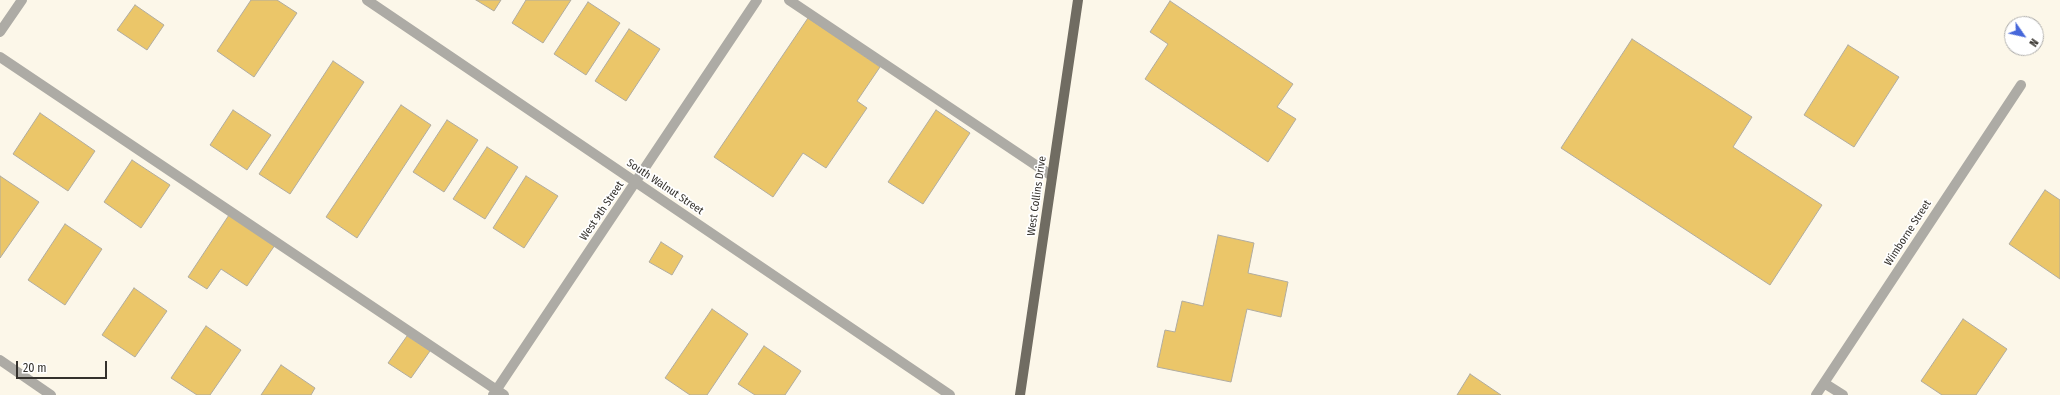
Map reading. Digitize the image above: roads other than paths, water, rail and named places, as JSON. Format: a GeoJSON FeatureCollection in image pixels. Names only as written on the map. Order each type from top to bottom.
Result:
{"type":"FeatureCollection","features":[{"type":"Feature","properties":{"kind":"main road","name":"West Collins Drive"},"geometry":{"type":"LineString","coordinates":[[1020,395],[1078,0]]}},
{"type":"Feature","properties":{"kind":"street"},"geometry":{"type":"LineString","coordinates":[[0,32],[22,0]]}},
{"type":"Feature","properties":{"kind":"street","name":"South Walnut Street"},"geometry":{"type":"LineString","coordinates":[[367,0],[950,395]]}},
{"type":"Feature","properties":{"kind":"street","name":"West 9th Street"},"geometry":{"type":"LineString","coordinates":[[498,393],[757,0]]}},
{"type":"Feature","properties":{"kind":"street"},"geometry":{"type":"LineString","coordinates":[[789,0],[1052,176]]}},
{"type":"Feature","properties":{"kind":"street"},"geometry":{"type":"LineString","coordinates":[[0,57],[498,393]]}},
{"type":"Feature","properties":{"kind":"street","name":"Wimborne Street"},"geometry":{"type":"LineString","coordinates":[[1816,395],[2021,85]]}},
{"type":"Feature","properties":{"kind":"street"},"geometry":{"type":"LineString","coordinates":[[0,360],[51,395]]}},
{"type":"Feature","properties":{"kind":"street"},"geometry":{"type":"LineString","coordinates":[[1824,383],[1842,395]]}}]}
